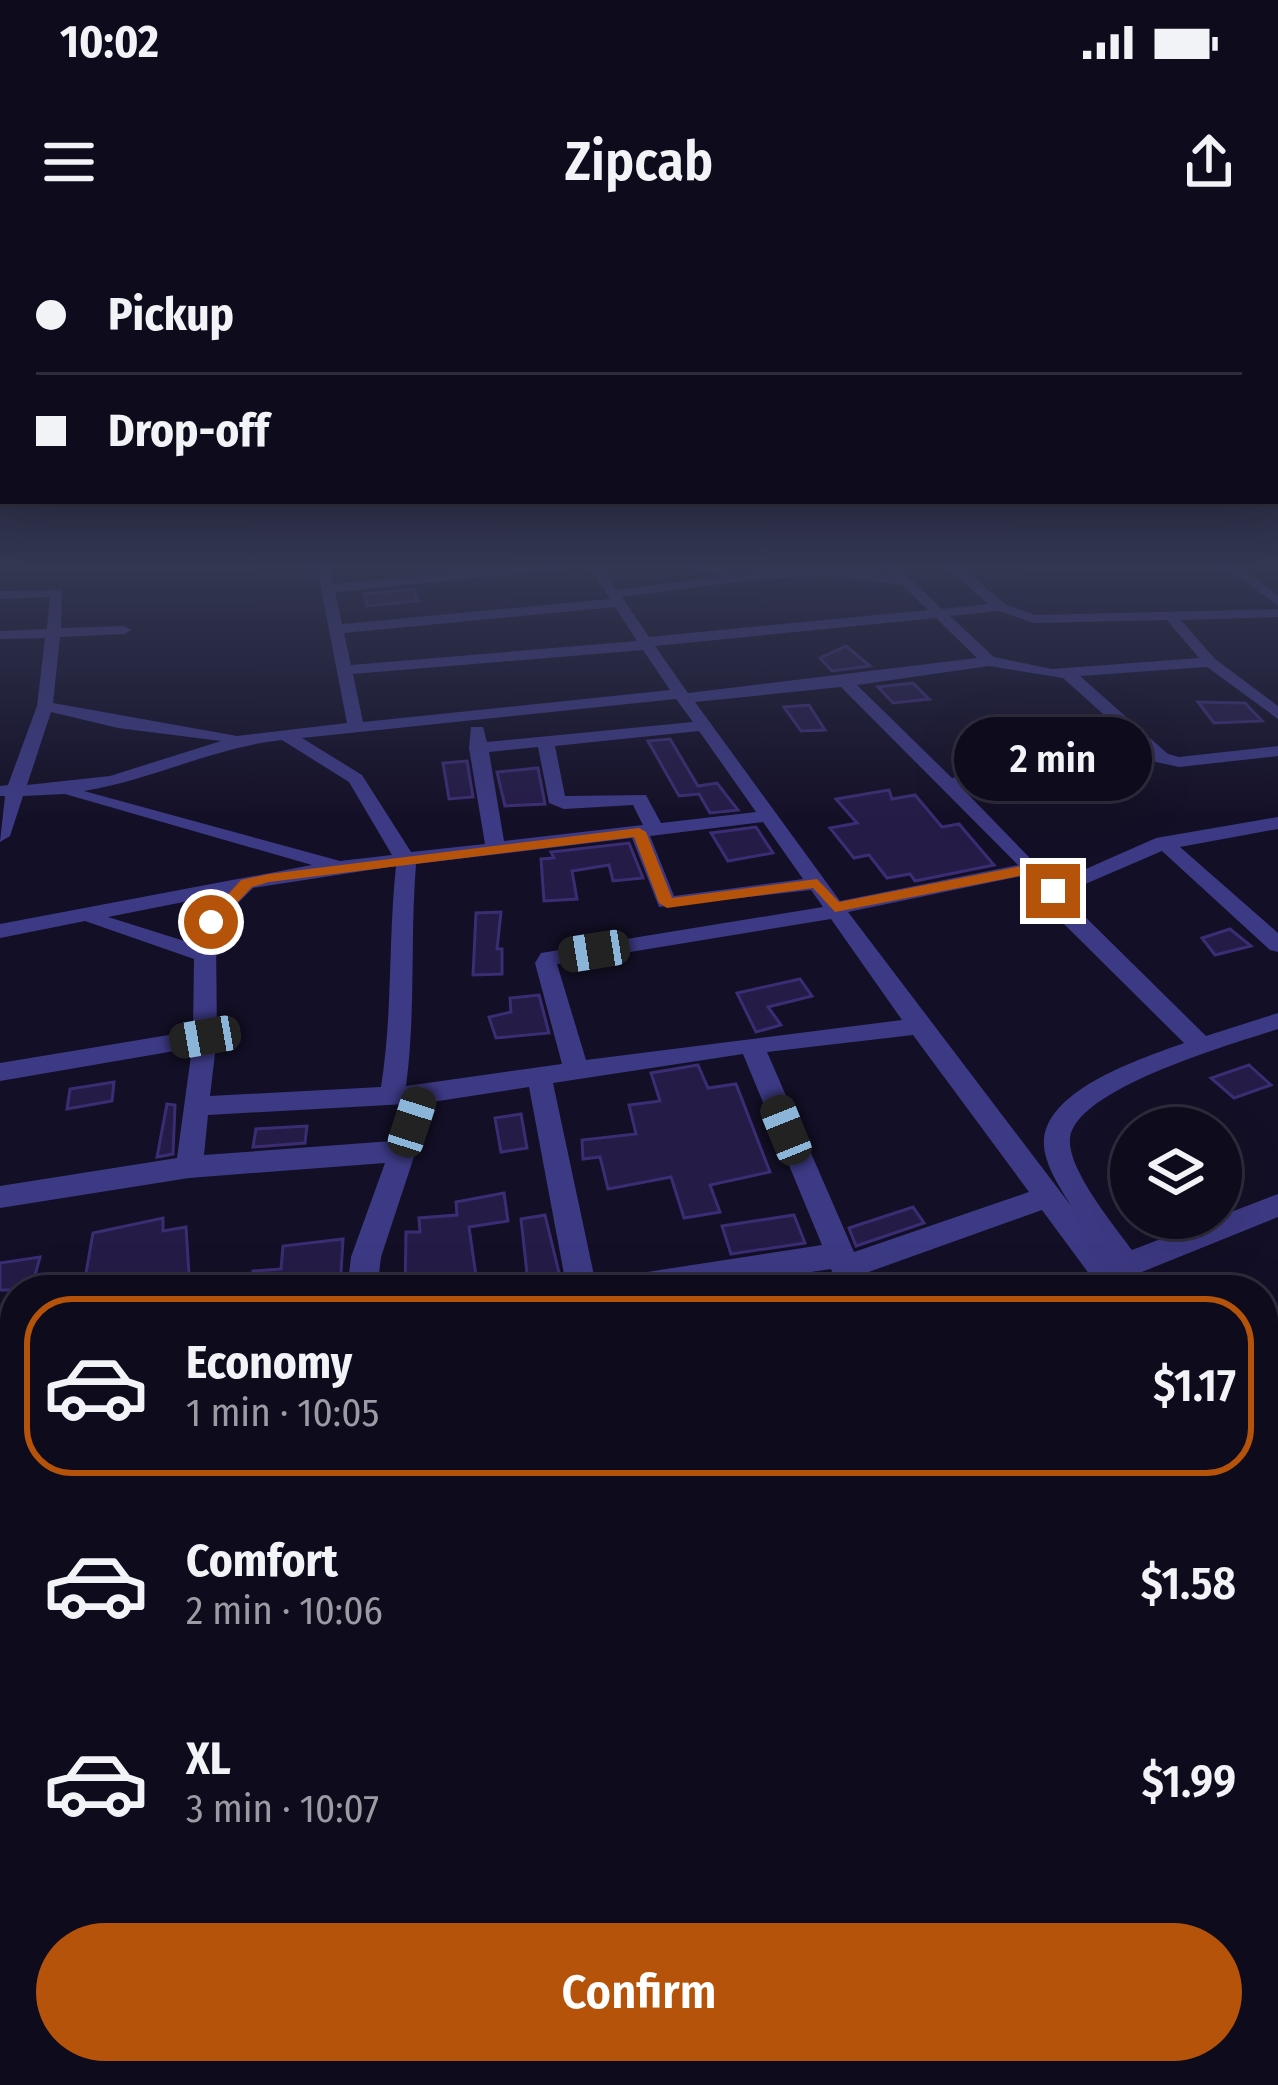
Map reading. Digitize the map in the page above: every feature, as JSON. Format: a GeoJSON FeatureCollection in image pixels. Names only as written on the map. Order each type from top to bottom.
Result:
{"type":"FeatureCollection","features":[{"type":"Feature","properties":{"kind":"street"},"geometry":{"type":"LineString","coordinates":[[0,836],[10,790],[45,706],[52,649]]}},
{"type":"Feature","properties":{"kind":"street"},"geometry":{"type":"LineString","coordinates":[[339,649],[356,727]]}},
{"type":"Feature","properties":{"kind":"street"},"geometry":{"type":"LineString","coordinates":[[341,670],[587,649]]}},
{"type":"Feature","properties":{"kind":"street"},"geometry":{"type":"LineString","coordinates":[[650,649],[919,1025],[1116,1275]]}},
{"type":"Feature","properties":{"kind":"street"},"geometry":{"type":"LineString","coordinates":[[976,649],[989,661]]}},
{"type":"Feature","properties":{"kind":"street"},"geometry":{"type":"LineString","coordinates":[[1199,649],[1278,714]]}},
{"type":"Feature","properties":{"kind":"street"},"geometry":{"type":"LineString","coordinates":[[10,790],[57,790],[113,782],[245,739],[356,727],[845,682],[989,661],[1067,673],[1210,662]]}},
{"type":"Feature","properties":{"kind":"street"},"geometry":{"type":"LineString","coordinates":[[1067,673],[1162,758],[1179,762],[1278,751]]}},
{"type":"Feature","properties":{"kind":"street"},"geometry":{"type":"LineString","coordinates":[[845,682],[1032,868],[1070,917],[1202,1046]]}},
{"type":"Feature","properties":{"kind":"street"},"geometry":{"type":"LineString","coordinates":[[45,706],[118,723],[245,739]]}},
{"type":"Feature","properties":{"kind":"street"},"geometry":{"type":"LineString","coordinates":[[475,715],[496,851]]}},
{"type":"Feature","properties":{"kind":"street"},"geometry":{"type":"LineString","coordinates":[[478,748],[704,726]]}},
{"type":"Feature","properties":{"kind":"street"},"geometry":{"type":"LineString","coordinates":[[949,785],[1130,734]]}},
{"type":"Feature","properties":{"kind":"street"},"geometry":{"type":"LineString","coordinates":[[285,735],[356,779],[406,861],[400,929],[403,1021],[392,1096]]}},
{"type":"Feature","properties":{"kind":"street"},"geometry":{"type":"LineString","coordinates":[[547,742],[556,799],[634,797],[644,803],[667,903],[817,884]]}},
{"type":"Feature","properties":{"kind":"street"},"geometry":{"type":"LineString","coordinates":[[57,790],[342,867]]}},
{"type":"Feature","properties":{"kind":"street"},"geometry":{"type":"LineString","coordinates":[[0,931],[342,867],[770,816]]}},
{"type":"Feature","properties":{"kind":"street"},"geometry":{"type":"LineString","coordinates":[[1053,891],[1100,865],[1162,842],[1276,825]]}},
{"type":"Feature","properties":{"kind":"street"},"geometry":{"type":"LineString","coordinates":[[1162,842],[1278,945]]}},
{"type":"Feature","properties":{"kind":"street"},"geometry":{"type":"LineString","coordinates":[[576,1069],[549,958],[836,910],[1032,868]]}},
{"type":"Feature","properties":{"kind":"street"},"geometry":{"type":"LineString","coordinates":[[189,1166],[205,1037],[204,955],[211,922],[247,884]]}},
{"type":"Feature","properties":{"kind":"street"},"geometry":{"type":"LineString","coordinates":[[86,916],[204,955]]}},
{"type":"Feature","properties":{"kind":"street"},"geometry":{"type":"LineString","coordinates":[[1117,1275],[1062,1164],[1056,1132],[1063,1120],[1106,1084],[1278,1021]]}},
{"type":"Feature","properties":{"kind":"street"},"geometry":{"type":"LineString","coordinates":[[198,1106],[422,1094],[539,1074],[919,1025]]}},
{"type":"Feature","properties":{"kind":"street"},"geometry":{"type":"LineString","coordinates":[[0,1072],[205,1037]]}},
{"type":"Feature","properties":{"kind":"street"},"geometry":{"type":"LineString","coordinates":[[752,1046],[846,1271]]}},
{"type":"Feature","properties":{"kind":"street"},"geometry":{"type":"LineString","coordinates":[[539,1074],[579,1275]]}},
{"type":"Feature","properties":{"kind":"street"},"geometry":{"type":"LineString","coordinates":[[364,1275],[422,1094]]}},
{"type":"Feature","properties":{"kind":"street"},"geometry":{"type":"LineString","coordinates":[[0,1196],[189,1166],[403,1151]]}},
{"type":"Feature","properties":{"kind":"street"},"geometry":{"type":"LineString","coordinates":[[795,1275],[846,1271],[1050,1196]]}},
{"type":"Feature","properties":{"kind":"street"},"geometry":{"type":"LineString","coordinates":[[1119,1275],[1278,1204]]}},
{"type":"Feature","properties":{"kind":"building"},"geometry":{"type":"Polygon","coordinates":[[[850,649],[870,666],[832,671],[820,658],[850,649]]]}},
{"type":"Feature","properties":{"kind":"building"},"geometry":{"type":"Polygon","coordinates":[[[913,683],[929,699],[893,703],[878,687],[913,683]]]}},
{"type":"Feature","properties":{"kind":"building"},"geometry":{"type":"Polygon","coordinates":[[[1198,702],[1245,703],[1262,721],[1214,723],[1198,702]]]}},
{"type":"Feature","properties":{"kind":"building"},"geometry":{"type":"Polygon","coordinates":[[[809,705],[825,730],[801,731],[784,707],[809,705]]]}},
{"type":"Feature","properties":{"kind":"building"},"geometry":{"type":"Polygon","coordinates":[[[670,739],[698,786],[717,783],[738,810],[710,813],[699,794],[679,796],[648,741],[670,739]]]}},
{"type":"Feature","properties":{"kind":"building"},"geometry":{"type":"Polygon","coordinates":[[[467,761],[473,797],[449,799],[443,763],[467,761]]]}},
{"type":"Feature","properties":{"kind":"building"},"geometry":{"type":"Polygon","coordinates":[[[538,768],[545,804],[505,806],[497,772],[538,768]]]}},
{"type":"Feature","properties":{"kind":"building"},"geometry":{"type":"Polygon","coordinates":[[[889,790],[892,799],[915,795],[942,827],[959,824],[994,865],[915,881],[910,874],[887,878],[869,855],[854,858],[830,828],[857,823],[836,799],[889,790]]]}},
{"type":"Feature","properties":{"kind":"building"},"geometry":{"type":"Polygon","coordinates":[[[756,827],[773,853],[728,861],[711,833],[756,827]]]}},
{"type":"Feature","properties":{"kind":"building"},"geometry":{"type":"Polygon","coordinates":[[[629,843],[643,878],[613,881],[609,865],[572,871],[577,899],[544,901],[541,859],[554,858],[551,852],[629,843]]]}},
{"type":"Feature","properties":{"kind":"building"},"geometry":{"type":"Polygon","coordinates":[[[501,912],[497,949],[502,949],[502,974],[473,975],[476,913],[501,912]]]}},
{"type":"Feature","properties":{"kind":"building"},"geometry":{"type":"Polygon","coordinates":[[[1230,929],[1251,946],[1215,955],[1202,938],[1230,929]]]}},
{"type":"Feature","properties":{"kind":"building"},"geometry":{"type":"Polygon","coordinates":[[[800,979],[812,996],[768,1007],[781,1025],[756,1032],[737,993],[800,979]]]}},
{"type":"Feature","properties":{"kind":"building"},"geometry":{"type":"Polygon","coordinates":[[[539,995],[549,1033],[496,1038],[489,1017],[511,1012],[510,998],[539,995]]]}},
{"type":"Feature","properties":{"kind":"building"},"geometry":{"type":"Polygon","coordinates":[[[698,1065],[708,1088],[736,1084],[770,1172],[710,1185],[720,1212],[684,1218],[671,1177],[608,1189],[600,1157],[583,1159],[582,1140],[636,1134],[629,1105],[660,1101],[651,1073],[698,1065]]]}},
{"type":"Feature","properties":{"kind":"building"},"geometry":{"type":"Polygon","coordinates":[[[1249,1065],[1271,1085],[1234,1098],[1211,1078],[1249,1065]]]}},
{"type":"Feature","properties":{"kind":"building"},"geometry":{"type":"Polygon","coordinates":[[[114,1082],[112,1101],[67,1109],[70,1089],[114,1082]]]}},
{"type":"Feature","properties":{"kind":"building"},"geometry":{"type":"Polygon","coordinates":[[[167,1104],[175,1105],[173,1154],[157,1157],[167,1104]]]}},
{"type":"Feature","properties":{"kind":"building"},"geometry":{"type":"Polygon","coordinates":[[[521,1114],[527,1148],[501,1152],[495,1118],[521,1114]]]}},
{"type":"Feature","properties":{"kind":"building"},"geometry":{"type":"Polygon","coordinates":[[[307,1126],[305,1143],[253,1147],[256,1129],[307,1126]]]}},
{"type":"Feature","properties":{"kind":"building"},"geometry":{"type":"Polygon","coordinates":[[[504,1193],[508,1221],[469,1227],[476,1275],[405,1275],[406,1232],[420,1232],[419,1218],[457,1215],[456,1202],[504,1193]]]}},
{"type":"Feature","properties":{"kind":"building"},"geometry":{"type":"Polygon","coordinates":[[[913,1207],[924,1223],[856,1246],[849,1228],[913,1207]]]}},
{"type":"Feature","properties":{"kind":"building"},"geometry":{"type":"Polygon","coordinates":[[[545,1215],[560,1275],[511,1275],[527,1273],[521,1219],[545,1215]]]}},
{"type":"Feature","properties":{"kind":"building"},"geometry":{"type":"Polygon","coordinates":[[[794,1215],[805,1243],[731,1254],[722,1226],[794,1215]]]}},
{"type":"Feature","properties":{"kind":"building"},"geometry":{"type":"Polygon","coordinates":[[[163,1218],[163,1231],[186,1227],[189,1275],[86,1275],[93,1233],[163,1218]]]}},
{"type":"Feature","properties":{"kind":"building"},"geometry":{"type":"Polygon","coordinates":[[[343,1239],[341,1275],[252,1275],[253,1271],[281,1269],[283,1246],[343,1239]]]}},
{"type":"Feature","properties":{"kind":"building"},"geometry":{"type":"Polygon","coordinates":[[[40,1257],[35,1275],[0,1275],[0,1263],[40,1257]]]}},
{"type":"Feature","properties":{"kind":"route"},"geometry":{"type":"LineString","coordinates":[[211,922],[247,884],[269,878],[639,832],[667,903],[817,884],[835,908],[1032,868],[1053,891]]}}]}
